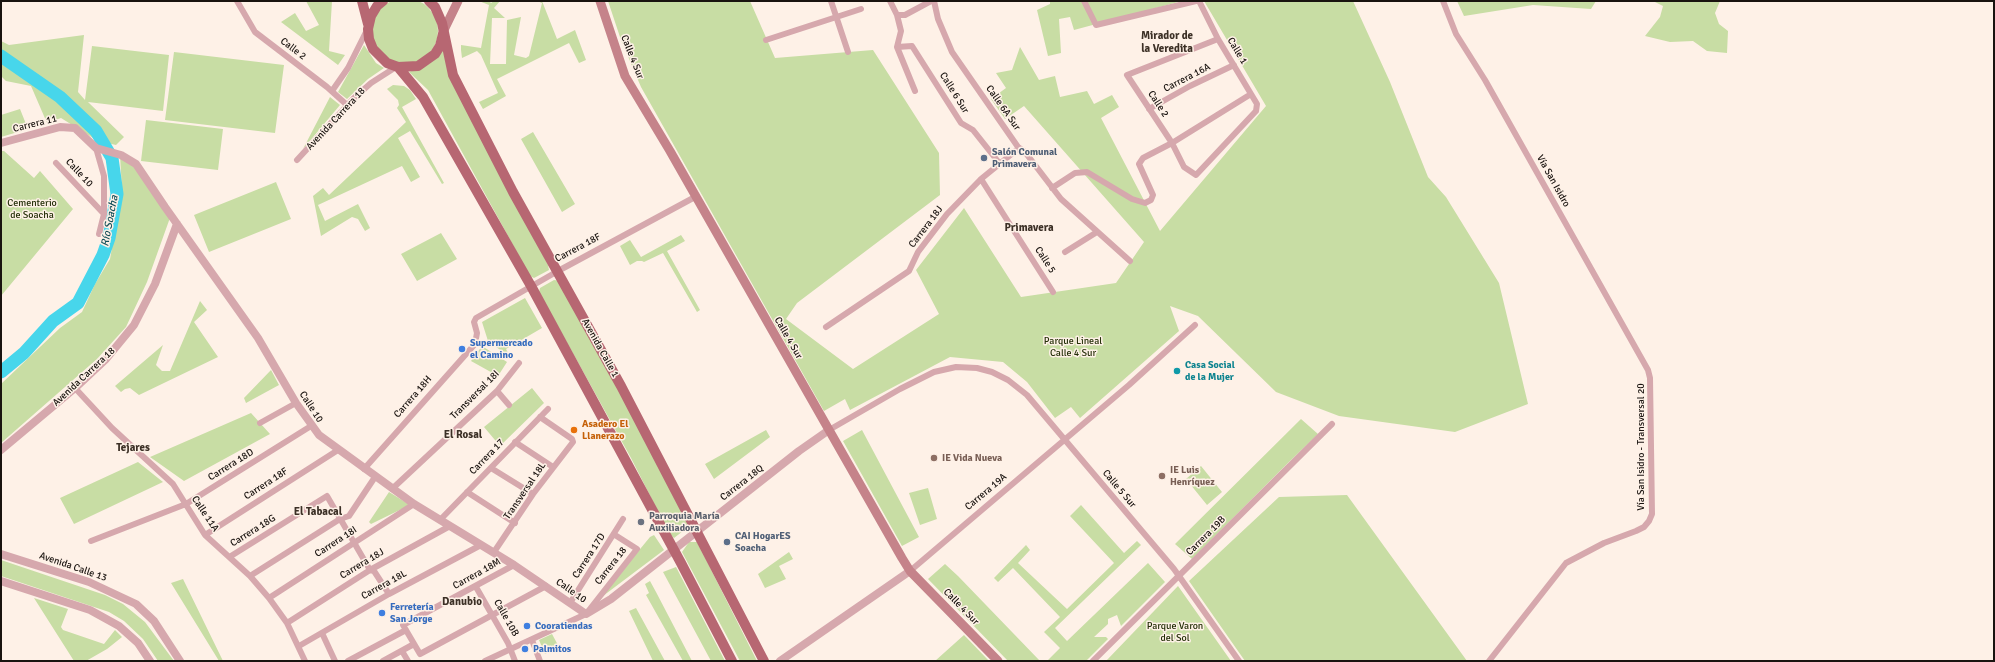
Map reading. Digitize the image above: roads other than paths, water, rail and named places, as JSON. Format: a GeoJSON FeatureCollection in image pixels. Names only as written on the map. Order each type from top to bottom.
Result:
{"type":"FeatureCollection","features":[{"type":"Feature","properties":{"kind":"main road"},"geometry":{"type":"LineString","coordinates":[[362,1],[373,49],[383,60],[397,67],[423,97],[530,286],[674,550],[732,661]]}},
{"type":"Feature","properties":{"kind":"main road"},"geometry":{"type":"LineString","coordinates":[[368,28],[371,16],[383,1]]}},
{"type":"Feature","properties":{"kind":"main road","name":"Avenida Calle 1"},"geometry":{"type":"LineString","coordinates":[[429,1],[440,14],[453,75],[513,192],[558,271],[697,531],[764,661]]}},
{"type":"Feature","properties":{"kind":"main road","name":"Avenida Carrera 18"},"geometry":{"type":"LineString","coordinates":[[397,67],[413,67],[427,61],[435,54],[440,46],[443,32],[458,1]]}},
{"type":"Feature","properties":{"kind":"main road","name":"Calle 4 Sur"},"geometry":{"type":"LineString","coordinates":[[600,1],[625,76],[670,151],[910,571],[998,661]]}},
{"type":"Feature","properties":{"kind":"street","name":"Calle 2"},"geometry":{"type":"LineString","coordinates":[[237,1],[255,32],[332,91],[347,105]]}},
{"type":"Feature","properties":{"kind":"street"},"geometry":{"type":"LineString","coordinates":[[831,1],[848,52]]}},
{"type":"Feature","properties":{"kind":"street"},"geometry":{"type":"LineString","coordinates":[[890,1],[897,14],[901,31],[897,47],[915,91]]}},
{"type":"Feature","properties":{"kind":"street"},"geometry":{"type":"LineString","coordinates":[[897,14],[905,15],[933,1]]}},
{"type":"Feature","properties":{"kind":"street","name":"Calle 6A Sur"},"geometry":{"type":"LineString","coordinates":[[933,1],[938,19],[952,52],[1019,148],[1052,188],[1077,214],[1130,261]]}},
{"type":"Feature","properties":{"kind":"street"},"geometry":{"type":"LineString","coordinates":[[1084,1],[1096,24],[1195,1]]}},
{"type":"Feature","properties":{"kind":"street","name":"Calle 1"},"geometry":{"type":"LineString","coordinates":[[1195,1],[1257,104],[1256,111]]}},
{"type":"Feature","properties":{"kind":"street","name":"Vía San Isidro"},"geometry":{"type":"LineString","coordinates":[[1443,1],[1456,34],[1485,80],[1648,370]]}},
{"type":"Feature","properties":{"kind":"street"},"geometry":{"type":"LineString","coordinates":[[766,40],[861,9]]}},
{"type":"Feature","properties":{"kind":"street"},"geometry":{"type":"LineString","coordinates":[[332,91],[348,68],[368,28]]}},
{"type":"Feature","properties":{"kind":"street","name":"Calle 2"},"geometry":{"type":"LineString","coordinates":[[1218,39],[1127,75],[1172,143],[1184,167],[1196,175],[1256,111]]}},
{"type":"Feature","properties":{"kind":"street","name":"Calle 6 Sur"},"geometry":{"type":"LineString","coordinates":[[897,47],[912,46],[962,124],[973,130],[1000,164]]}},
{"type":"Feature","properties":{"kind":"street","name":"Carrera 16A"},"geometry":{"type":"LineString","coordinates":[[1149,109],[1190,86],[1234,65]]}},
{"type":"Feature","properties":{"kind":"street","name":"Avenida Carrera 18"},"geometry":{"type":"LineString","coordinates":[[297,160],[347,105],[371,83],[397,67]]}},
{"type":"Feature","properties":{"kind":"street"},"geometry":{"type":"LineString","coordinates":[[1052,188],[1075,173],[1087,172],[1132,199],[1145,203],[1151,200],[1153,194],[1139,164],[1143,158],[1172,143],[1251,94]]}},
{"type":"Feature","properties":{"kind":"street","name":"Carrera 11"},"geometry":{"type":"LineString","coordinates":[[1,143],[60,127],[75,128],[99,149]]}},
{"type":"Feature","properties":{"kind":"street","name":"Carrera 18J"},"geometry":{"type":"LineString","coordinates":[[826,327],[909,270],[918,252],[947,214],[981,179],[1019,148]]}},
{"type":"Feature","properties":{"kind":"street"},"geometry":{"type":"LineString","coordinates":[[99,149],[104,176],[104,214],[99,234]]}},
{"type":"Feature","properties":{"kind":"street","name":"Calle 10"},"geometry":{"type":"LineString","coordinates":[[99,149],[113,152],[136,164],[258,338],[296,403],[318,435],[414,504],[494,552],[586,614]]}},
{"type":"Feature","properties":{"kind":"street","name":"Calle 10"},"geometry":{"type":"LineString","coordinates":[[56,163],[104,214]]}},
{"type":"Feature","properties":{"kind":"street","name":"Calle 5"},"geometry":{"type":"LineString","coordinates":[[981,179],[1053,292]]}},
{"type":"Feature","properties":{"kind":"street","name":"Carrera 18F"},"geometry":{"type":"LineString","coordinates":[[477,339],[474,322],[476,318],[530,286],[695,197]]}},
{"type":"Feature","properties":{"kind":"street","name":"Avenida Carrera 18"},"geometry":{"type":"LineString","coordinates":[[1,450],[75,388],[106,359],[134,326],[155,284],[177,224]]}},
{"type":"Feature","properties":{"kind":"street"},"geometry":{"type":"LineString","coordinates":[[1065,252],[1097,232]]}},
{"type":"Feature","properties":{"kind":"street","name":"Carrera 19A"},"geometry":{"type":"LineString","coordinates":[[780,661],[910,571],[1195,325]]}},
{"type":"Feature","properties":{"kind":"street","name":"Carrera 18H"},"geometry":{"type":"LineString","coordinates":[[364,469],[475,344],[477,339]]}},
{"type":"Feature","properties":{"kind":"street","name":"Transversal 18I"},"geometry":{"type":"LineString","coordinates":[[392,489],[497,390],[519,362]]}},
{"type":"Feature","properties":{"kind":"street","name":"Carrera 18Q"},"geometry":{"type":"LineString","coordinates":[[485,661],[586,614],[611,599],[799,451],[829,430],[900,389],[934,372],[956,367]]}},
{"type":"Feature","properties":{"kind":"street","name":"Calle 5 Sur"},"geometry":{"type":"LineString","coordinates":[[956,367],[977,368],[992,372],[1008,380],[1027,395],[1180,577],[1239,661]]}},
{"type":"Feature","properties":{"kind":"street","name":"Vía San Isidro - Transversal 20"},"geometry":{"type":"LineString","coordinates":[[1489,661],[1566,563],[1604,543],[1644,527],[1649,521],[1652,514],[1650,378],[1648,370]]}},
{"type":"Feature","properties":{"kind":"street","name":"Calle 11A"},"geometry":{"type":"LineString","coordinates":[[75,388],[112,428],[164,475],[186,504],[205,535],[231,556],[269,598],[287,623],[305,661]]}},
{"type":"Feature","properties":{"kind":"street"},"geometry":{"type":"LineString","coordinates":[[497,390],[509,405]]}},
{"type":"Feature","properties":{"kind":"street"},"geometry":{"type":"LineString","coordinates":[[260,423],[296,403]]}},
{"type":"Feature","properties":{"kind":"street","name":"Carrera 17"},"geometry":{"type":"LineString","coordinates":[[440,520],[548,409]]}},
{"type":"Feature","properties":{"kind":"street","name":"Transversal 18L"},"geometry":{"type":"LineString","coordinates":[[494,552],[552,467],[573,442],[572,439],[540,418]]}},
{"type":"Feature","properties":{"kind":"street","name":"Carrera 19B"},"geometry":{"type":"LineString","coordinates":[[1094,661],[1332,424]]}},
{"type":"Feature","properties":{"kind":"street","name":"Carrera 18D"},"geometry":{"type":"LineString","coordinates":[[91,541],[186,504],[311,426]]}},
{"type":"Feature","properties":{"kind":"street"},"geometry":{"type":"LineString","coordinates":[[515,442],[552,467]]}},
{"type":"Feature","properties":{"kind":"street","name":"Carrera 18F"},"geometry":{"type":"LineString","coordinates":[[205,535],[338,450]]}},
{"type":"Feature","properties":{"kind":"street"},"geometry":{"type":"LineString","coordinates":[[491,468],[533,494]]}},
{"type":"Feature","properties":{"kind":"street"},"geometry":{"type":"LineString","coordinates":[[250,576],[340,519],[349,516],[375,477]]}},
{"type":"Feature","properties":{"kind":"street"},"geometry":{"type":"LineString","coordinates":[[467,492],[515,523]]}},
{"type":"Feature","properties":{"kind":"street","name":"Carrera 18G"},"geometry":{"type":"LineString","coordinates":[[231,556],[327,496],[340,519]]}},
{"type":"Feature","properties":{"kind":"street","name":"Carrera 18I"},"geometry":{"type":"LineString","coordinates":[[269,598],[414,504]]}},
{"type":"Feature","properties":{"kind":"street"},"geometry":{"type":"LineString","coordinates":[[340,519],[370,570],[374,571],[389,594]]}},
{"type":"Feature","properties":{"kind":"street","name":"Carrera 17D"},"geometry":{"type":"LineString","coordinates":[[570,604],[615,535],[623,519]]}},
{"type":"Feature","properties":{"kind":"street","name":"Carrera 18J"},"geometry":{"type":"LineString","coordinates":[[287,623],[370,570],[450,526]]}},
{"type":"Feature","properties":{"kind":"street","name":"Carrera 18"},"geometry":{"type":"LineString","coordinates":[[586,614],[637,549],[615,535]]}},
{"type":"Feature","properties":{"kind":"street","name":"Carrera 18L"},"geometry":{"type":"LineString","coordinates":[[299,646],[389,594],[481,545]]}},
{"type":"Feature","properties":{"kind":"street","name":"Avenida Calle 13"},"geometry":{"type":"LineString","coordinates":[[1,554],[89,582],[136,604],[154,621],[180,661]]}},
{"type":"Feature","properties":{"kind":"street","name":"Carrera 18M"},"geometry":{"type":"LineString","coordinates":[[406,630],[403,625],[406,623],[514,565]]}},
{"type":"Feature","properties":{"kind":"street"},"geometry":{"type":"LineString","coordinates":[[1,581],[90,610],[119,626],[138,643],[150,661]]}},
{"type":"Feature","properties":{"kind":"street","name":"Calle 10B"},"geometry":{"type":"LineString","coordinates":[[476,586],[492,614],[515,661]]}},
{"type":"Feature","properties":{"kind":"street"},"geometry":{"type":"LineString","coordinates":[[348,661],[406,630],[420,654],[546,586]]}},
{"type":"Feature","properties":{"kind":"street"},"geometry":{"type":"LineString","coordinates":[[322,633],[335,661]]}},
{"type":"Feature","properties":{"kind":"street"},"geometry":{"type":"LineString","coordinates":[[532,640],[540,661]]}},
{"type":"Feature","properties":{"kind":"street"},"geometry":{"type":"LineString","coordinates":[[383,661],[414,644]]}},
{"type":"Feature","properties":{"kind":"street"},"geometry":{"type":"LineString","coordinates":[[402,651],[408,661]]}},
{"type":"Feature","properties":{"kind":"waterway","name":"Río Soacha"},"geometry":{"type":"LineString","coordinates":[[1,56],[60,97],[96,131],[112,158],[117,194],[109,238],[103,255],[78,303],[53,321],[24,353],[1,372]]}},
{"type":"Feature","properties":{"kind":"place","name":"Salón Comunal Primavera"},"geometry":{"type":"Point","coordinates":[984,158]}},
{"type":"Feature","properties":{"kind":"place","name":"Supermercado el Camino"},"geometry":{"type":"Point","coordinates":[462,349]}},
{"type":"Feature","properties":{"kind":"place","name":"Casa Social de la Mujer"},"geometry":{"type":"Point","coordinates":[1177,371]}},
{"type":"Feature","properties":{"kind":"place","name":"Asadero El Llanerazo"},"geometry":{"type":"Point","coordinates":[574,430]}},
{"type":"Feature","properties":{"kind":"place","name":"IE Vida Nueva"},"geometry":{"type":"Point","coordinates":[934,458]}},
{"type":"Feature","properties":{"kind":"place","name":"IE Luis Henríquez"},"geometry":{"type":"Point","coordinates":[1162,476]}},
{"type":"Feature","properties":{"kind":"place","name":"Parroquia María Auxiliadora"},"geometry":{"type":"Point","coordinates":[641,522]}},
{"type":"Feature","properties":{"kind":"place","name":"CAI HogarES Soacha"},"geometry":{"type":"Point","coordinates":[727,542]}},
{"type":"Feature","properties":{"kind":"place","name":"Ferretería San Jorge"},"geometry":{"type":"Point","coordinates":[382,613]}},
{"type":"Feature","properties":{"kind":"place","name":"Cooratiendas"},"geometry":{"type":"Point","coordinates":[527,626]}},
{"type":"Feature","properties":{"kind":"place","name":"Palmitos"},"geometry":{"type":"Point","coordinates":[525,649]}},
{"type":"Feature","properties":{"kind":"district","name":"Mirador de la Veredita"},"geometry":{"type":"Point","coordinates":[1167,42]}},
{"type":"Feature","properties":{"kind":"district","name":"Primavera"},"geometry":{"type":"Point","coordinates":[1029,228]}},
{"type":"Feature","properties":{"kind":"district","name":"El Rosal"},"geometry":{"type":"Point","coordinates":[463,435]}},
{"type":"Feature","properties":{"kind":"district","name":"Tejares"},"geometry":{"type":"Point","coordinates":[133,448]}},
{"type":"Feature","properties":{"kind":"district","name":"El Tabacal"},"geometry":{"type":"Point","coordinates":[318,512]}},
{"type":"Feature","properties":{"kind":"district","name":"Danubio"},"geometry":{"type":"Point","coordinates":[462,602]}},
{"type":"Feature","properties":{"kind":"park label","name":"Cementerio de Soacha"},"geometry":{"type":"Point","coordinates":[32,208]}},
{"type":"Feature","properties":{"kind":"park label","name":"Parque Lineal Calle 4 Sur"},"geometry":{"type":"Point","coordinates":[1073,346]}},
{"type":"Feature","properties":{"kind":"park label","name":"Parque Varon del Sol"},"geometry":{"type":"Point","coordinates":[1175,632]}}]}
